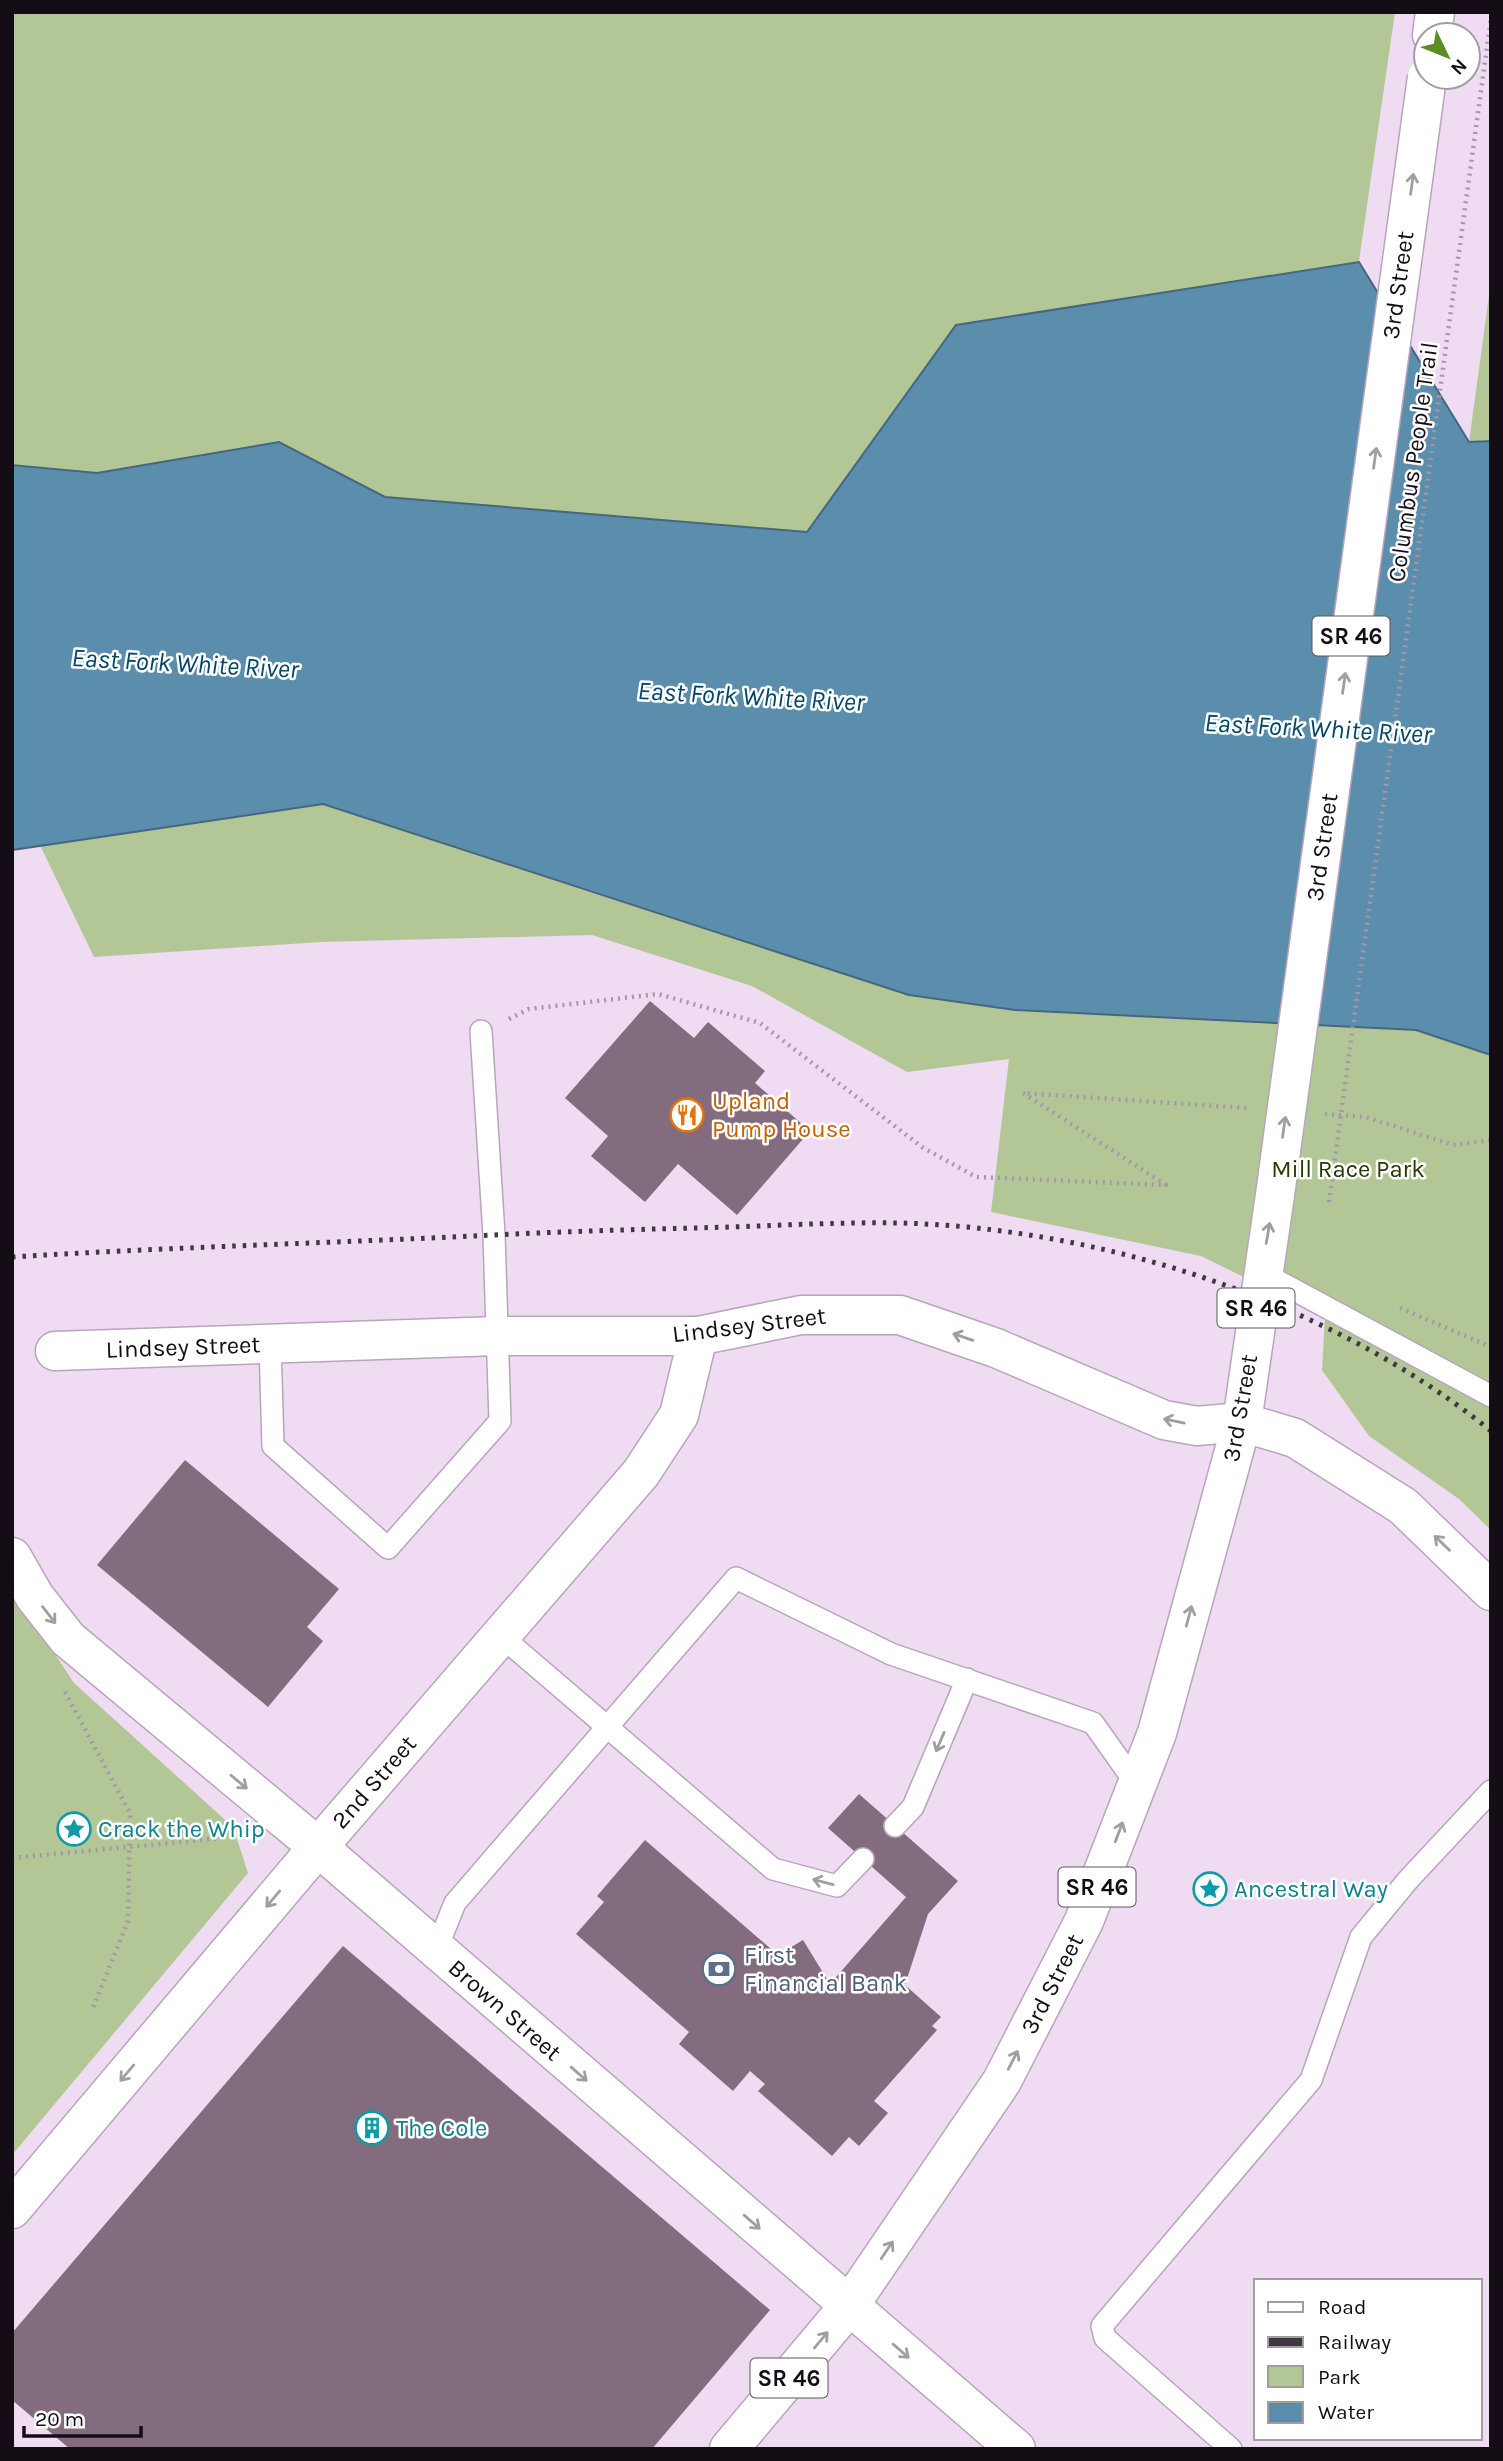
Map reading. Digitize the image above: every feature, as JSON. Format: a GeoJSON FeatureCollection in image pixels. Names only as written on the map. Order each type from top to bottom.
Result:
{"type":"FeatureCollection","features":[{"type":"Feature","properties":{"kind":"main road","name":"3rd Street"},"geometry":{"type":"LineString","coordinates":[[729,2449],[849,2306],[1002,2081],[1084,1921],[1157,1733],[1241,1422],[1261,1272],[1275,1195],[1425,91]]}},
{"type":"Feature","properties":{"kind":"main road","name":"Lindsey Street"},"geometry":{"type":"LineString","coordinates":[[55,1351],[498,1336],[698,1336],[801,1315],[900,1315],[996,1348],[1164,1420],[1197,1426],[1241,1422],[1295,1438],[1402,1506],[1491,1591]]}},
{"type":"Feature","properties":{"kind":"main road","name":"2nd Street"},"geometry":{"type":"LineString","coordinates":[[12,2208],[317,1847],[649,1461],[678,1415],[698,1336]]}},
{"type":"Feature","properties":{"kind":"main road","name":"Brown Street"},"geometry":{"type":"LineString","coordinates":[[12,1557],[35,1597],[68,1639],[317,1847],[1016,2449]]}},
{"type":"Feature","properties":{"kind":"lane"},"geometry":{"type":"LineString","coordinates":[[270,1344],[273,1446],[388,1548],[500,1421],[498,1336],[481,1031]]}},
{"type":"Feature","properties":{"kind":"lane"},"geometry":{"type":"LineString","coordinates":[[1261,1272],[1491,1396]]}},
{"type":"Feature","properties":{"kind":"lane"},"geometry":{"type":"LineString","coordinates":[[436,1950],[455,1903],[736,1578],[891,1654],[1093,1723],[1137,1785]]}},
{"type":"Feature","properties":{"kind":"lane"},"geometry":{"type":"LineString","coordinates":[[500,1636],[773,1869],[837,1886],[863,1859]]}},
{"type":"Feature","properties":{"kind":"lane"},"geometry":{"type":"LineString","coordinates":[[895,1826],[913,1807],[967,1679]]}},
{"type":"Feature","properties":{"kind":"lane"},"geometry":{"type":"LineString","coordinates":[[1231,2449],[1105,2338],[1102,2326],[1311,2080],[1361,1937],[1453,1829],[1491,1791]]}},
{"type":"Feature","properties":{"kind":"path","name":"Columbus People Trail"},"geometry":{"type":"LineString","coordinates":[[1329,1202],[1491,18]]}},
{"type":"Feature","properties":{"kind":"path"},"geometry":{"type":"LineString","coordinates":[[481,1031],[529,1009],[658,995],[760,1023],[922,1147],[976,1177],[1166,1185],[1023,1093],[1257,1109]]}},
{"type":"Feature","properties":{"kind":"path"},"geometry":{"type":"LineString","coordinates":[[1312,1113],[1366,1117],[1453,1145],[1491,1140]]}},
{"type":"Feature","properties":{"kind":"path"},"geometry":{"type":"LineString","coordinates":[[1390,1304],[1491,1347]]}},
{"type":"Feature","properties":{"kind":"path"},"geometry":{"type":"LineString","coordinates":[[65,1692],[130,1813],[128,1921],[93,2010]]}},
{"type":"Feature","properties":{"kind":"path"},"geometry":{"type":"LineString","coordinates":[[12,1858],[223,1838]]}},
{"type":"Feature","properties":{"kind":"green space","name":"Mill Race Park"},"geometry":{"type":"Polygon","coordinates":[[[12,12],[1395,12],[1249,1021],[1416,1030],[1491,1055],[1491,1530],[1459,1499],[1369,1436],[1322,1370],[1325,1317],[1201,1256],[991,1212],[1009,1059],[907,1072],[752,986],[592,935],[320,942],[94,957],[22,808],[12,683],[12,12]]]}},
{"type":"Feature","properties":{"kind":"green space"},"geometry":{"type":"Polygon","coordinates":[[[1491,281],[1491,441],[1469,442],[1491,281]]]}},
{"type":"Feature","properties":{"kind":"green space"},"geometry":{"type":"Polygon","coordinates":[[[12,1589],[74,1683],[233,1827],[248,1873],[12,2155],[12,1589]]]}},
{"type":"Feature","properties":{"kind":"water","name":"East Fork White River"},"geometry":{"type":"Polygon","coordinates":[[[1359,262],[1469,442],[1491,441],[1491,1055],[1416,1030],[1015,1010],[909,995],[323,804],[12,850],[12,465],[97,473],[279,442],[385,497],[807,532],[956,325],[1359,262]]]}},
{"type":"Feature","properties":{"kind":"building","name":"Upland Pump House"},"geometry":{"type":"Polygon","coordinates":[[[650,1001],[694,1038],[708,1022],[765,1071],[755,1083],[810,1131],[737,1215],[678,1164],[645,1202],[591,1156],[608,1136],[565,1098],[650,1001]]]}},
{"type":"Feature","properties":{"kind":"building"},"geometry":{"type":"Polygon","coordinates":[[[185,1460],[339,1589],[307,1627],[323,1641],[268,1707],[97,1565],[185,1460]]]}},
{"type":"Feature","properties":{"kind":"building","name":"First Financial Bank"},"geometry":{"type":"Polygon","coordinates":[[[859,1794],[958,1881],[928,1914],[905,1985],[941,2017],[932,2026],[937,2030],[874,2101],[888,2113],[859,2146],[849,2137],[832,2156],[758,2091],[765,2084],[750,2071],[733,2091],[679,2044],[689,2032],[576,1934],[604,1902],[597,1896],[645,1840],[778,1955],[803,1940],[830,1984],[906,1897],[828,1828],[859,1794]]]}},
{"type":"Feature","properties":{"kind":"building","name":"The Cole"},"geometry":{"type":"Polygon","coordinates":[[[343,1946],[770,2310],[652,2449],[70,2449],[12,2400],[12,2333],[343,1946]]]}},
{"type":"Feature","properties":{"kind":"railway"},"geometry":{"type":"LineString","coordinates":[[12,1257],[554,1232],[816,1224],[900,1223],[977,1228],[1056,1239],[1134,1257],[1212,1280],[1288,1310],[1360,1345],[1428,1385],[1491,1431]]}},
{"type":"Feature","properties":{"kind":"place","name":"Upland Pump House"},"geometry":{"type":"Point","coordinates":[687,1115]}},
{"type":"Feature","properties":{"kind":"place","name":"Crack the Whip"},"geometry":{"type":"Point","coordinates":[74,1829]}},
{"type":"Feature","properties":{"kind":"place","name":"Ancestral Way"},"geometry":{"type":"Point","coordinates":[1210,1889]}},
{"type":"Feature","properties":{"kind":"place","name":"First Financial Bank"},"geometry":{"type":"Point","coordinates":[719,1969]}},
{"type":"Feature","properties":{"kind":"place","name":"The Cole"},"geometry":{"type":"Point","coordinates":[372,2128]}}]}
